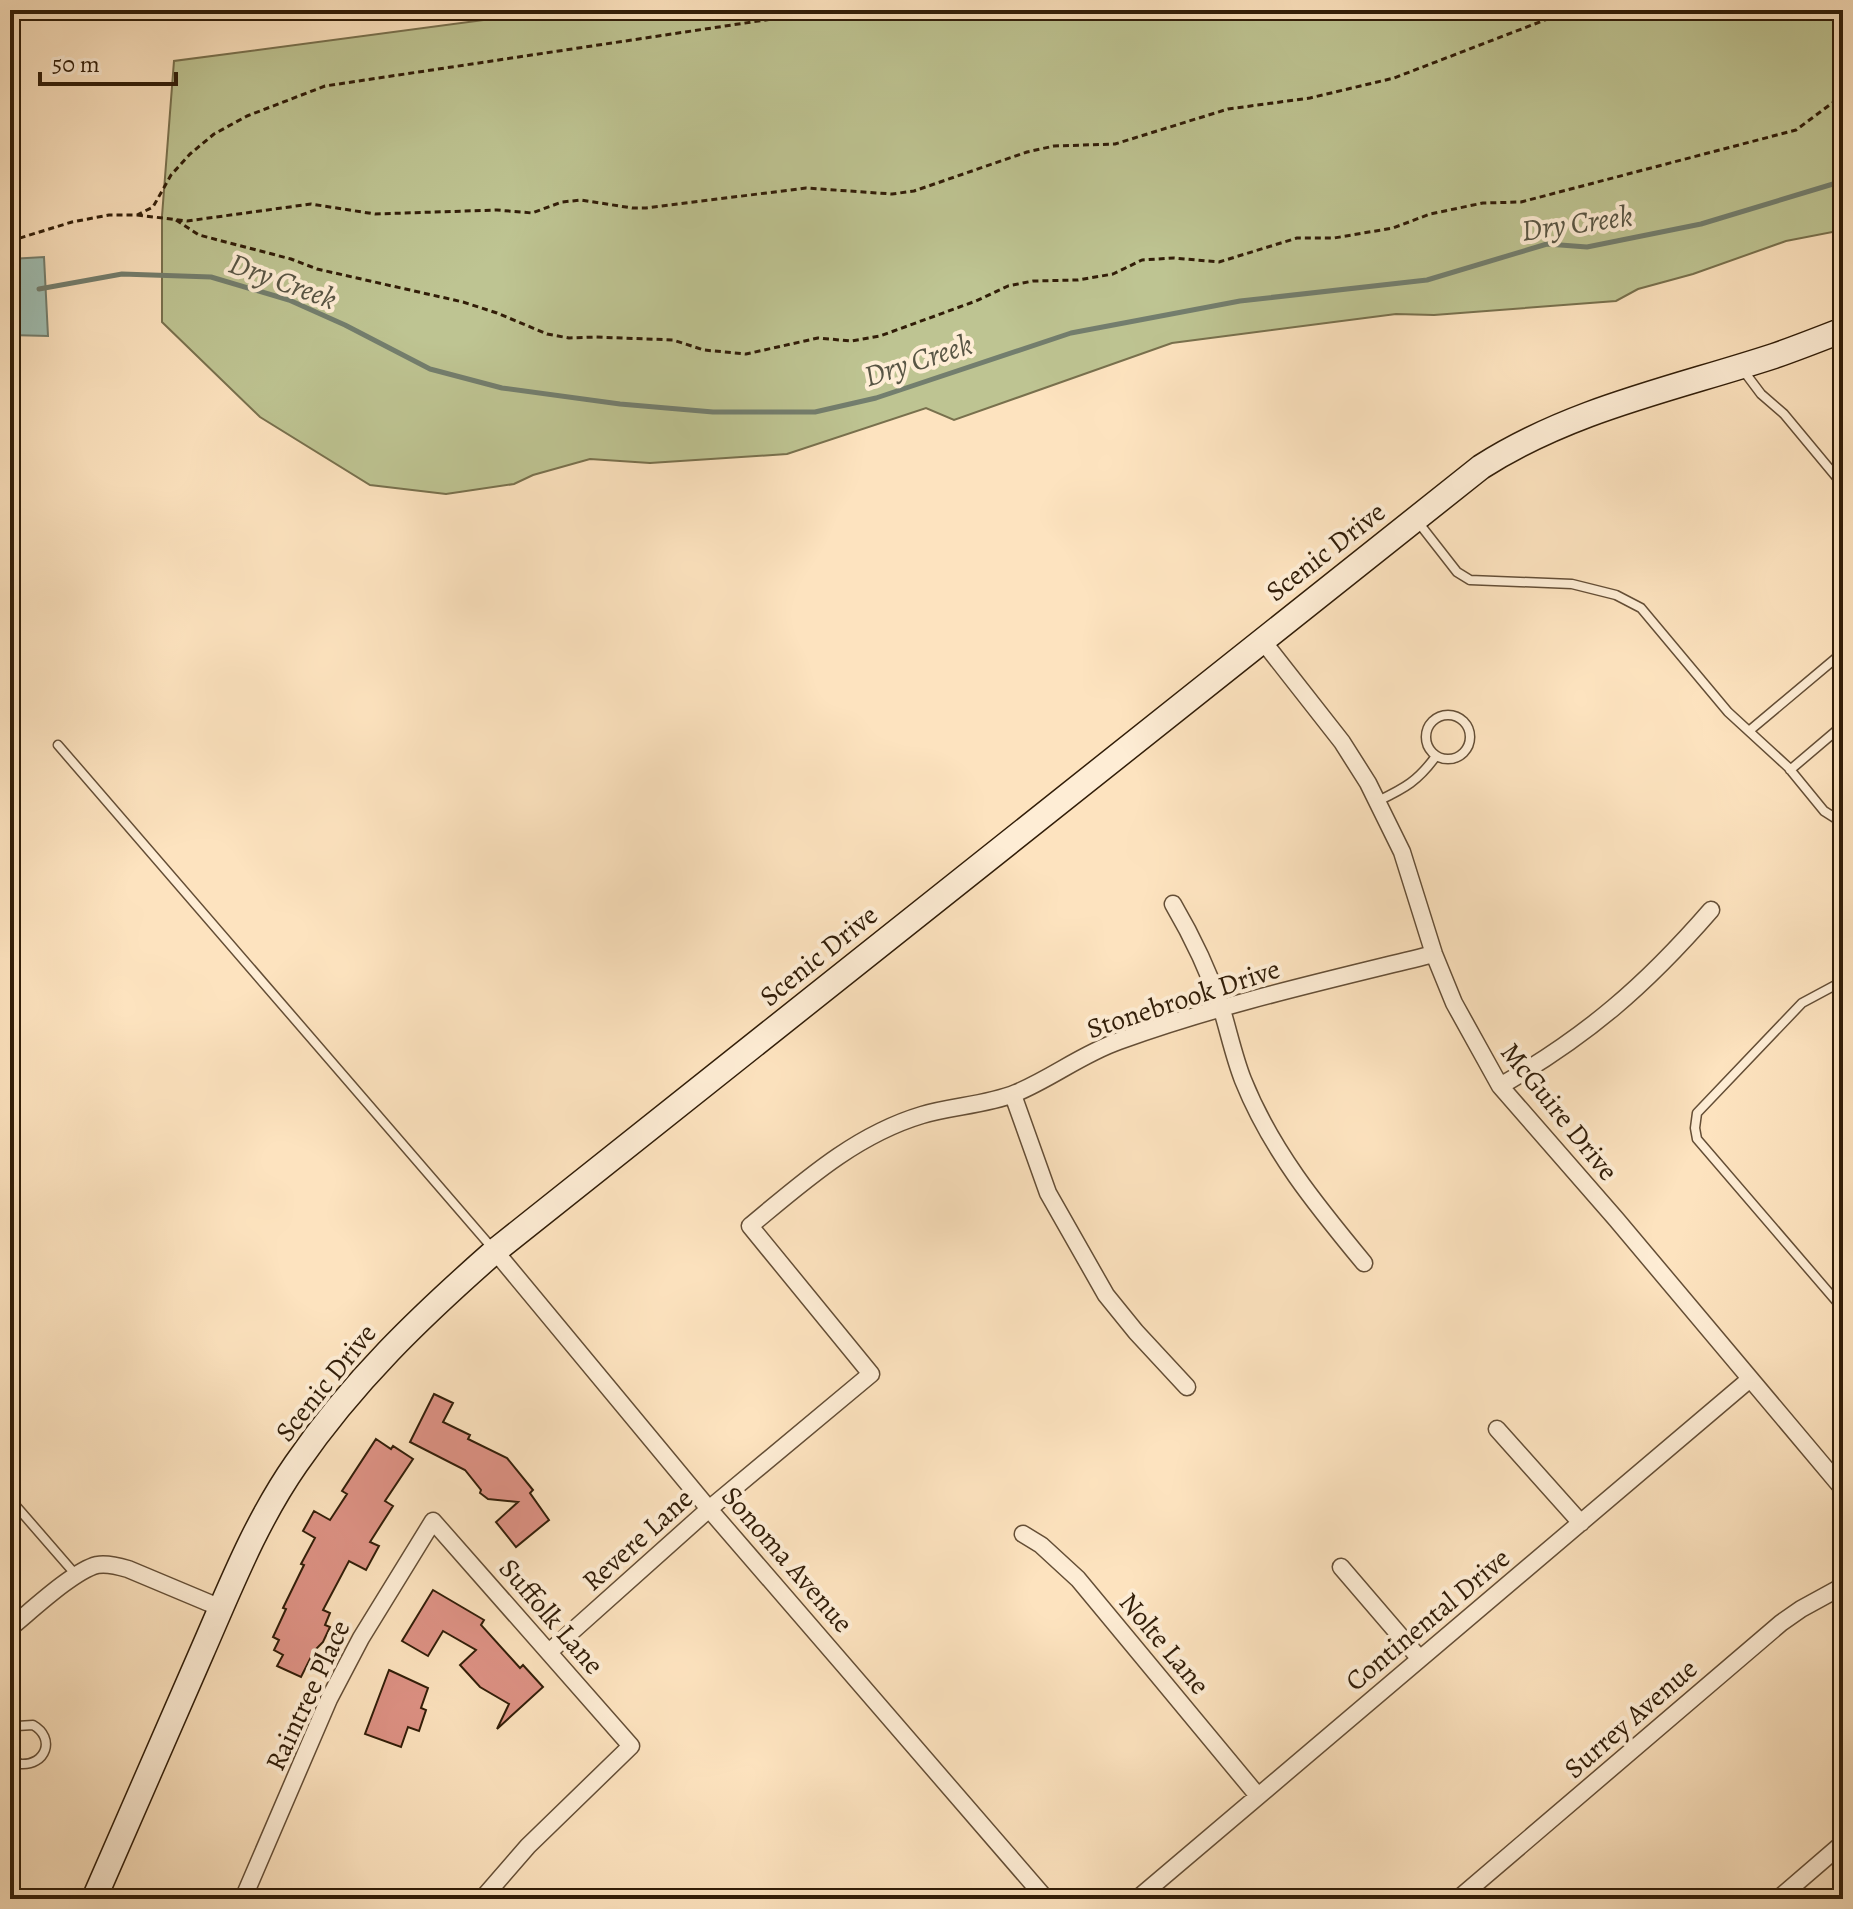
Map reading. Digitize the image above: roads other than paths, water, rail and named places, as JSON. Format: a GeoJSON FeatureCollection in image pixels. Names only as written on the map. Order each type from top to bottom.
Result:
{"type":"FeatureCollection","features":[{"type":"Feature","properties":{"kind":"main road","name":"Scenic Drive"},"geometry":{"type":"LineString","coordinates":[[94,1899],[234,1574],[262,1519],[295,1465],[334,1411],[414,1323],[495,1251],[1481,467],[1549,428],[1592,411],[1740,366],[1843,330]]}},
{"type":"Feature","properties":{"kind":"street","name":"McGuire Drive"},"geometry":{"type":"LineString","coordinates":[[1262,640],[1342,742],[1378,801],[1402,852],[1434,954],[1454,1003],[1500,1086],[1843,1489]]}},
{"type":"Feature","properties":{"kind":"street"},"geometry":{"type":"LineString","coordinates":[[1173,904],[1196,942],[1221,1008],[1242,1078],[1263,1123],[1312,1200],[1364,1263]]}},
{"type":"Feature","properties":{"kind":"street"},"geometry":{"type":"LineString","coordinates":[[1500,1086],[1541,1063],[1612,1010],[1672,955],[1711,910]]}},
{"type":"Feature","properties":{"kind":"street","name":"Stonebrook Drive"},"geometry":{"type":"LineString","coordinates":[[871,1374],[750,1226],[822,1166],[885,1128],[921,1115],[1013,1095],[1117,1041],[1221,1008],[1434,954]]}},
{"type":"Feature","properties":{"kind":"street"},"geometry":{"type":"LineString","coordinates":[[1013,1095],[1048,1193],[1106,1295],[1187,1387]]}},
{"type":"Feature","properties":{"kind":"street","name":"Sonoma Avenue"},"geometry":{"type":"LineString","coordinates":[[495,1251],[709,1509],[1046,1899]]}},
{"type":"Feature","properties":{"kind":"street","name":"Revere Lane"},"geometry":{"type":"LineString","coordinates":[[549,1652],[709,1509],[871,1374]]}},
{"type":"Feature","properties":{"kind":"street","name":"Continental Drive"},"geometry":{"type":"LineString","coordinates":[[1137,1899],[1750,1379]]}},
{"type":"Feature","properties":{"kind":"street"},"geometry":{"type":"LineString","coordinates":[[1497,1429],[1581,1523]]}},
{"type":"Feature","properties":{"kind":"street","name":"Suffolk Lane"},"geometry":{"type":"LineString","coordinates":[[433,1521],[631,1746],[528,1846],[482,1899]]}},
{"type":"Feature","properties":{"kind":"street","name":"Raintree Place"},"geometry":{"type":"LineString","coordinates":[[243,1899],[329,1699],[368,1626],[433,1521]]}},
{"type":"Feature","properties":{"kind":"street","name":"Nolte Lane"},"geometry":{"type":"LineString","coordinates":[[1023,1534],[1041,1545],[1078,1579],[1258,1796]]}},
{"type":"Feature","properties":{"kind":"street"},"geometry":{"type":"LineString","coordinates":[[10,1628],[77,1575],[97,1565],[113,1565],[149,1577],[221,1608]]}},
{"type":"Feature","properties":{"kind":"street"},"geometry":{"type":"LineString","coordinates":[[1341,1567],[1420,1659]]}},
{"type":"Feature","properties":{"kind":"street","name":"Surrey Avenue"},"geometry":{"type":"LineString","coordinates":[[1458,1899],[1781,1623],[1843,1586]]}},
{"type":"Feature","properties":{"kind":"street"},"geometry":{"type":"LineString","coordinates":[[1778,1899],[1843,1843]]}},
{"type":"Feature","properties":{"kind":"lane"},"geometry":{"type":"LineString","coordinates":[[1740,366],[1761,394],[1784,414],[1843,485]]}},
{"type":"Feature","properties":{"kind":"lane"},"geometry":{"type":"LineString","coordinates":[[1415,518],[1457,572],[1470,580],[1572,584],[1616,595],[1641,608],[1728,712],[1790,770],[1824,811],[1843,823]]}},
{"type":"Feature","properties":{"kind":"lane"},"geometry":{"type":"LineString","coordinates":[[1749,731],[1843,654],[1838,618],[1843,608]]}},
{"type":"Feature","properties":{"kind":"lane"},"geometry":{"type":"LineString","coordinates":[[1442,716],[1459,718],[1469,732],[1466,749],[1453,759],[1436,756],[1426,742],[1429,726],[1442,716]]}},
{"type":"Feature","properties":{"kind":"lane"},"geometry":{"type":"LineString","coordinates":[[1790,770],[1843,725]]}},
{"type":"Feature","properties":{"kind":"lane"},"geometry":{"type":"LineString","coordinates":[[58,745],[495,1251]]}},
{"type":"Feature","properties":{"kind":"lane"},"geometry":{"type":"LineString","coordinates":[[1378,801],[1408,787],[1436,756]]}},
{"type":"Feature","properties":{"kind":"lane"},"geometry":{"type":"LineString","coordinates":[[1843,981],[1802,1003],[1697,1113],[1695,1128],[1697,1139],[1843,1309]]}},
{"type":"Feature","properties":{"kind":"lane"},"geometry":{"type":"LineString","coordinates":[[10,1499],[77,1575]]}},
{"type":"Feature","properties":{"kind":"lane"},"geometry":{"type":"LineString","coordinates":[[10,1732],[17,1726],[33,1725],[45,1735],[47,1743],[42,1758],[35,1762],[28,1765],[11,1759]]}},
{"type":"Feature","properties":{"kind":"waterway","name":"Dry Creek"},"geometry":{"type":"LineString","coordinates":[[39,289],[122,274],[211,277],[289,300],[430,369],[502,388],[620,404],[713,412],[815,412],[876,398],[1071,333],[1240,301],[1427,280],[1547,244],[1587,247],[1701,224],[1843,181]]}}]}
